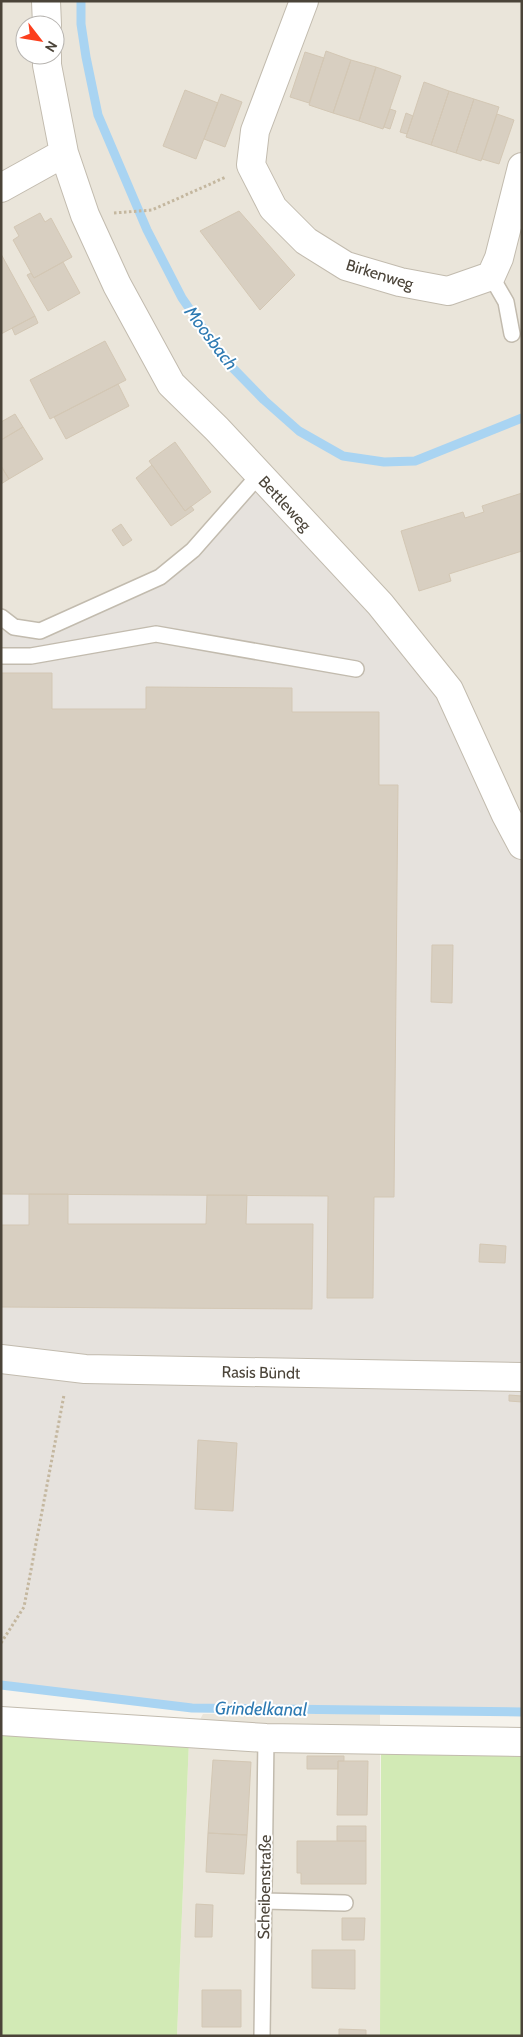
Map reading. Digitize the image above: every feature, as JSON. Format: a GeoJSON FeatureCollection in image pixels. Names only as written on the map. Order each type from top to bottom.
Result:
{"type":"FeatureCollection","features":[{"type":"Feature","properties":{"kind":"street"},"geometry":{"type":"LineString","coordinates":[[46,1],[46,15]]}},
{"type":"Feature","properties":{"kind":"street"},"geometry":{"type":"LineString","coordinates":[[251,165],[255,131],[304,1]]}},
{"type":"Feature","properties":{"kind":"street","name":"Bettleweg"},"geometry":{"type":"LineString","coordinates":[[46,65],[64,153],[85,215],[105,261],[171,384],[380,604],[449,690],[522,846]]}},
{"type":"Feature","properties":{"kind":"street"},"geometry":{"type":"LineString","coordinates":[[1,188],[64,153]]}},
{"type":"Feature","properties":{"kind":"street","name":"Birkenweg"},"geometry":{"type":"LineString","coordinates":[[251,165],[273,208],[306,241],[346,266],[400,282],[448,291],[491,276]]}},
{"type":"Feature","properties":{"kind":"street"},"geometry":{"type":"LineString","coordinates":[[491,276],[499,258],[522,167]]}},
{"type":"Feature","properties":{"kind":"street","name":"Rasis Bündt"},"geometry":{"type":"LineString","coordinates":[[1,1360],[69,1367],[522,1377]]}},
{"type":"Feature","properties":{"kind":"street"},"geometry":{"type":"LineString","coordinates":[[1,1721],[266,1738],[522,1742]]}},
{"type":"Feature","properties":{"kind":"lane"},"geometry":{"type":"LineString","coordinates":[[491,276],[506,302],[512,334]]}},
{"type":"Feature","properties":{"kind":"lane"},"geometry":{"type":"LineString","coordinates":[[1,617],[14,627],[40,631],[160,578],[192,550],[259,475]]}},
{"type":"Feature","properties":{"kind":"lane"},"geometry":{"type":"LineString","coordinates":[[1,656],[30,656],[156,634],[356,669]]}},
{"type":"Feature","properties":{"kind":"lane","name":"Scheibenstraße"},"geometry":{"type":"LineString","coordinates":[[262,2036],[266,1738]]}},
{"type":"Feature","properties":{"kind":"lane"},"geometry":{"type":"LineString","coordinates":[[264,1902],[345,1903]]}},
{"type":"Feature","properties":{"kind":"path"},"geometry":{"type":"LineString","coordinates":[[124,212],[152,210],[251,165]]}},
{"type":"Feature","properties":{"kind":"path"},"geometry":{"type":"LineString","coordinates":[[1,1643],[24,1607],[69,1367]]}},
{"type":"Feature","properties":{"kind":"shaded area"},"geometry":{"type":"Polygon","coordinates":[[[1,1],[522,1],[522,845],[160,577],[40,631],[1,623],[1,1]]]}},
{"type":"Feature","properties":{"kind":"shaded area"},"geometry":{"type":"Polygon","coordinates":[[[259,475],[449,690],[522,845],[522,1712],[192,1708],[1,1685],[1,623],[40,631],[160,578],[259,475]]]}},
{"type":"Feature","properties":{"kind":"shaded area"},"geometry":{"type":"Polygon","coordinates":[[[203,1714],[380,1714],[380,2036],[177,2036],[189,1740],[203,1714]]]}},
{"type":"Feature","properties":{"kind":"green space"},"geometry":{"type":"Polygon","coordinates":[[[1,1720],[189,1740],[177,2036],[1,2036],[1,1720]]]}},
{"type":"Feature","properties":{"kind":"green space"},"geometry":{"type":"Polygon","coordinates":[[[522,1743],[522,2036],[380,2036],[381,1744],[522,1743]]]}},
{"type":"Feature","properties":{"kind":"building"},"geometry":{"type":"Polygon","coordinates":[[[326,51],[351,60],[333,113],[309,105],[326,51]]]}},
{"type":"Feature","properties":{"kind":"building"},"geometry":{"type":"Polygon","coordinates":[[[305,52],[324,58],[309,103],[290,97],[305,52]]]}},
{"type":"Feature","properties":{"kind":"building"},"geometry":{"type":"Polygon","coordinates":[[[351,60],[376,67],[359,121],[333,113],[351,60]]]}},
{"type":"Feature","properties":{"kind":"building"},"geometry":{"type":"Polygon","coordinates":[[[376,67],[401,76],[383,129],[359,121],[376,67]]]}},
{"type":"Feature","properties":{"kind":"building"},"geometry":{"type":"Polygon","coordinates":[[[424,82],[449,91],[431,145],[406,137],[424,82]]]}},
{"type":"Feature","properties":{"kind":"building"},"geometry":{"type":"Polygon","coordinates":[[[185,90],[218,103],[196,159],[163,146],[185,90]]]}},
{"type":"Feature","properties":{"kind":"building"},"geometry":{"type":"Polygon","coordinates":[[[449,91],[474,99],[456,153],[431,145],[449,91]]]}},
{"type":"Feature","properties":{"kind":"building"},"geometry":{"type":"Polygon","coordinates":[[[221,94],[242,102],[225,147],[204,139],[221,94]]]}},
{"type":"Feature","properties":{"kind":"building"},"geometry":{"type":"Polygon","coordinates":[[[474,99],[499,107],[481,161],[456,153],[474,99]]]}},
{"type":"Feature","properties":{"kind":"building"},"geometry":{"type":"Polygon","coordinates":[[[390,109],[396,111],[390,129],[384,127],[390,109]]]}},
{"type":"Feature","properties":{"kind":"building"},"geometry":{"type":"Polygon","coordinates":[[[406,113],[413,116],[407,134],[400,132],[406,113]]]}},
{"type":"Feature","properties":{"kind":"building"},"geometry":{"type":"Polygon","coordinates":[[[497,114],[514,120],[499,164],[482,159],[497,114]]]}},
{"type":"Feature","properties":{"kind":"building"},"geometry":{"type":"Polygon","coordinates":[[[239,211],[295,275],[260,310],[200,231],[239,211]]]}},
{"type":"Feature","properties":{"kind":"building"},"geometry":{"type":"Polygon","coordinates":[[[40,213],[45,222],[51,218],[72,257],[34,278],[13,240],[19,236],[14,227],[40,213]]]}},
{"type":"Feature","properties":{"kind":"building"},"geometry":{"type":"Polygon","coordinates":[[[1,254],[35,316],[1,334],[1,254]]]}},
{"type":"Feature","properties":{"kind":"building"},"geometry":{"type":"Polygon","coordinates":[[[63,262],[80,293],[48,311],[27,275],[31,273],[34,278],[63,262]]]}},
{"type":"Feature","properties":{"kind":"building"},"geometry":{"type":"Polygon","coordinates":[[[35,316],[38,323],[15,335],[12,328],[35,316]]]}},
{"type":"Feature","properties":{"kind":"building"},"geometry":{"type":"Polygon","coordinates":[[[105,341],[126,380],[50,419],[30,380],[105,341]]]}},
{"type":"Feature","properties":{"kind":"building"},"geometry":{"type":"Polygon","coordinates":[[[118,384],[129,406],[66,439],[54,417],[118,384]]]}},
{"type":"Feature","properties":{"kind":"building"},"geometry":{"type":"Polygon","coordinates":[[[15,414],[23,427],[1,440],[1,422],[15,414]]]}},
{"type":"Feature","properties":{"kind":"building"},"geometry":{"type":"Polygon","coordinates":[[[23,427],[43,459],[9,479],[1,466],[1,440],[23,427]]]}},
{"type":"Feature","properties":{"kind":"building"},"geometry":{"type":"Polygon","coordinates":[[[175,442],[211,492],[185,511],[149,461],[175,442]]]}},
{"type":"Feature","properties":{"kind":"building"},"geometry":{"type":"Polygon","coordinates":[[[152,465],[185,511],[191,506],[194,510],[171,526],[136,478],[152,465]]]}},
{"type":"Feature","properties":{"kind":"building"},"geometry":{"type":"Polygon","coordinates":[[[1,466],[9,479],[1,484],[1,466]]]}},
{"type":"Feature","properties":{"kind":"building"},"geometry":{"type":"Polygon","coordinates":[[[522,493],[522,551],[449,574],[451,581],[419,591],[401,531],[463,512],[465,518],[484,512],[482,506],[522,493]]]}},
{"type":"Feature","properties":{"kind":"building"},"geometry":{"type":"Polygon","coordinates":[[[121,524],[132,540],[123,546],[112,530],[121,524]]]}},
{"type":"Feature","properties":{"kind":"building"},"geometry":{"type":"Polygon","coordinates":[[[1,673],[52,673],[52,709],[146,709],[146,687],[292,688],[292,712],[379,712],[379,785],[398,785],[394,1197],[374,1197],[373,1298],[327,1298],[328,1196],[1,1194],[1,673]]]}},
{"type":"Feature","properties":{"kind":"building"},"geometry":{"type":"Polygon","coordinates":[[[432,945],[453,945],[452,1003],[431,1002],[432,945]]]}},
{"type":"Feature","properties":{"kind":"building"},"geometry":{"type":"Polygon","coordinates":[[[29,1194],[68,1194],[68,1224],[206,1224],[207,1195],[247,1195],[246,1224],[313,1224],[312,1309],[1,1307],[1,1225],[29,1225],[29,1194]]]}},
{"type":"Feature","properties":{"kind":"building"},"geometry":{"type":"Polygon","coordinates":[[[480,1244],[506,1246],[505,1263],[479,1262],[480,1244]]]}},
{"type":"Feature","properties":{"kind":"building"},"geometry":{"type":"Polygon","coordinates":[[[509,1395],[522,1396],[522,1402],[509,1401],[509,1395]]]}},
{"type":"Feature","properties":{"kind":"building"},"geometry":{"type":"Polygon","coordinates":[[[198,1440],[237,1443],[233,1511],[195,1509],[198,1440]]]}},
{"type":"Feature","properties":{"kind":"building"},"geometry":{"type":"Polygon","coordinates":[[[307,1756],[344,1756],[344,1761],[338,1761],[338,1769],[307,1769],[307,1756]]]}},
{"type":"Feature","properties":{"kind":"building"},"geometry":{"type":"Polygon","coordinates":[[[213,1760],[251,1762],[247,1835],[208,1833],[213,1760]]]}},
{"type":"Feature","properties":{"kind":"building"},"geometry":{"type":"Polygon","coordinates":[[[338,1761],[368,1761],[367,1815],[337,1815],[338,1761]]]}},
{"type":"Feature","properties":{"kind":"building"},"geometry":{"type":"Polygon","coordinates":[[[337,1826],[366,1826],[366,1841],[337,1841],[337,1826]]]}},
{"type":"Feature","properties":{"kind":"building"},"geometry":{"type":"Polygon","coordinates":[[[208,1833],[247,1835],[244,1874],[206,1872],[208,1833]]]}},
{"type":"Feature","properties":{"kind":"building"},"geometry":{"type":"Polygon","coordinates":[[[297,1841],[366,1841],[366,1884],[301,1884],[301,1873],[297,1873],[297,1841]]]}},
{"type":"Feature","properties":{"kind":"building"},"geometry":{"type":"Polygon","coordinates":[[[196,1904],[213,1905],[212,1937],[195,1937],[196,1904]]]}},
{"type":"Feature","properties":{"kind":"building"},"geometry":{"type":"Polygon","coordinates":[[[342,1918],[365,1918],[364,1940],[342,1940],[342,1918]]]}},
{"type":"Feature","properties":{"kind":"building"},"geometry":{"type":"Polygon","coordinates":[[[312,1950],[355,1950],[355,1989],[312,1988],[312,1950]]]}},
{"type":"Feature","properties":{"kind":"building"},"geometry":{"type":"Polygon","coordinates":[[[202,1990],[241,1990],[241,2027],[202,2027],[202,1990]]]}},
{"type":"Feature","properties":{"kind":"building"},"geometry":{"type":"Polygon","coordinates":[[[339,2029],[366,2030],[366,2036],[339,2036],[339,2029]]]}},
{"type":"Feature","properties":{"kind":"waterway","name":"Moosbach"},"geometry":{"type":"LineString","coordinates":[[81,1],[81,24],[98,115],[147,230],[182,298],[225,360],[264,400],[299,431],[343,456],[384,462],[415,461],[522,418]]}},
{"type":"Feature","properties":{"kind":"waterway","name":"Grindelkanal"},"geometry":{"type":"LineString","coordinates":[[1,1685],[192,1708],[522,1712]]}}]}
